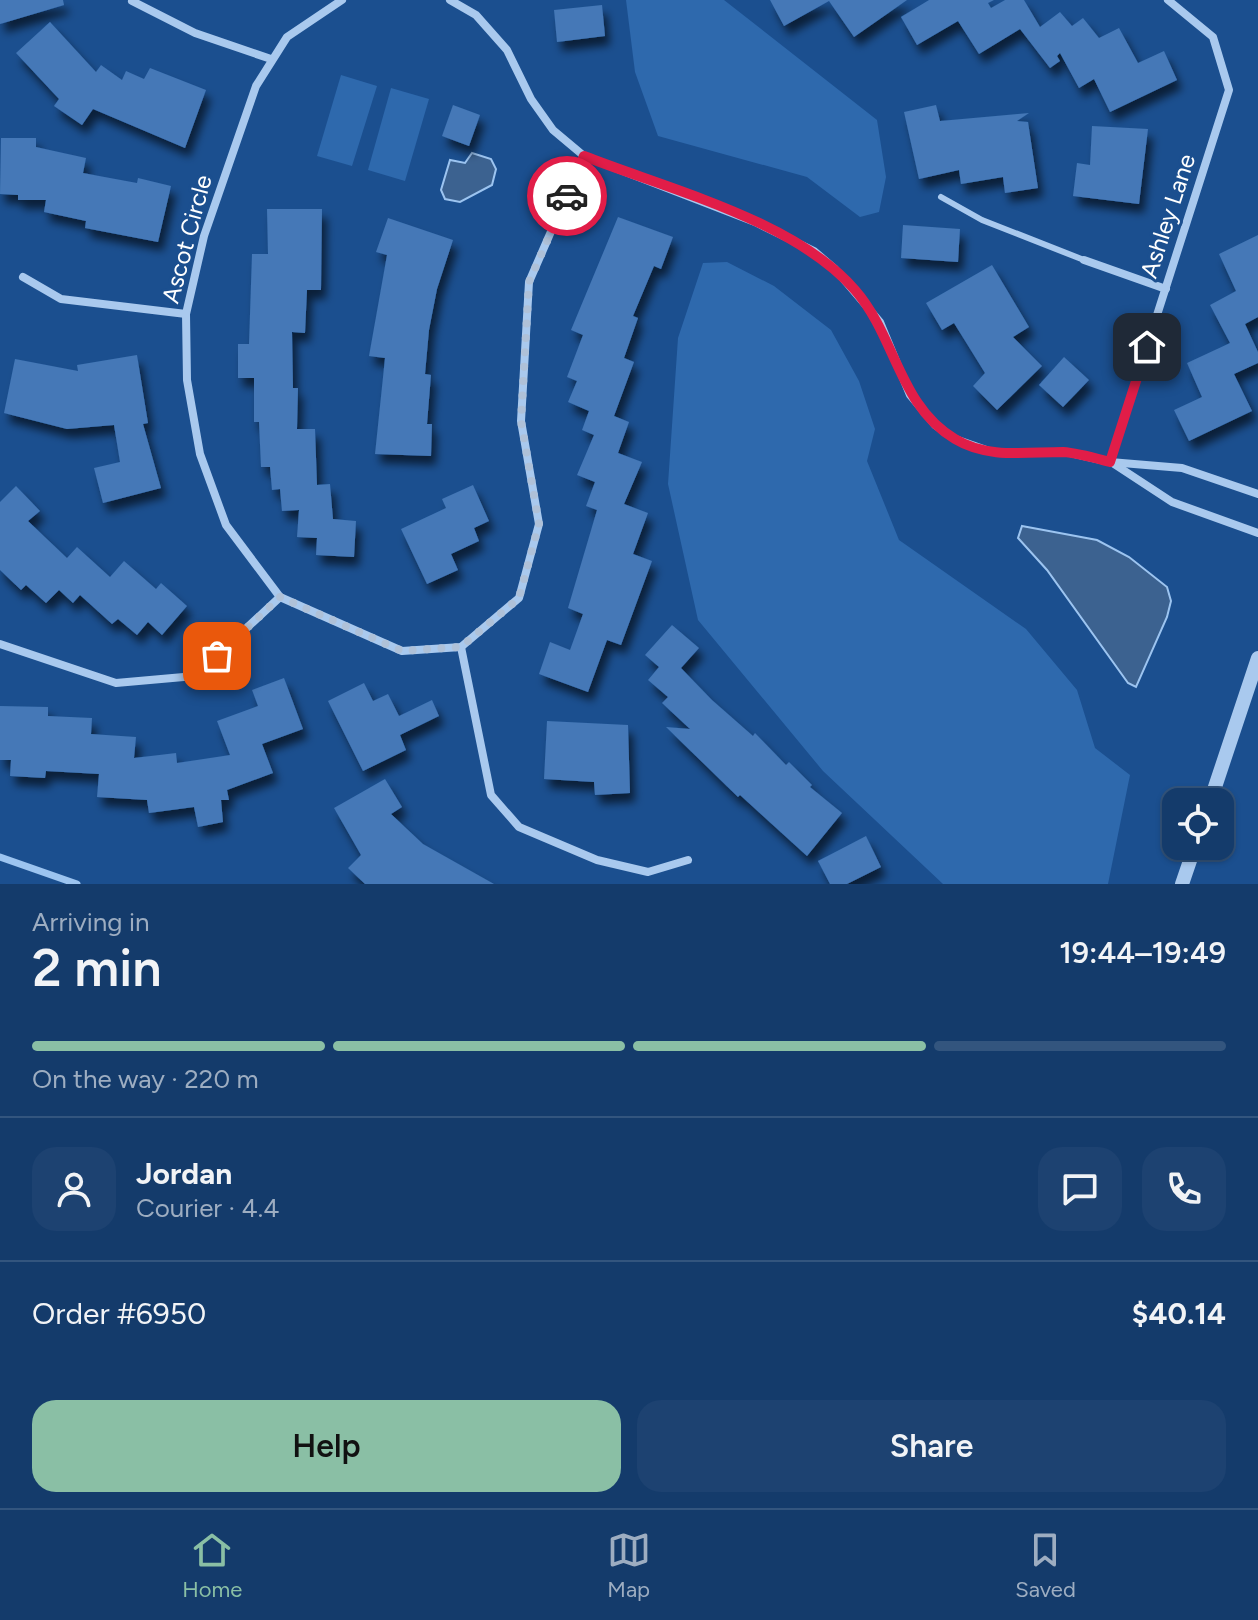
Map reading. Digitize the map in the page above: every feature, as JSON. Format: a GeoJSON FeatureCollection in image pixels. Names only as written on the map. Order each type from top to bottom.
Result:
{"type":"FeatureCollection","features":[{"type":"Feature","properties":{"kind":"street","name":"Ascot Circle"},"geometry":{"type":"LineString","coordinates":[[342,0],[287,37],[271,59],[245,114],[204,236],[186,314],[187,380],[200,454],[226,525],[280,597],[402,651],[461,647]]}},
{"type":"Feature","properties":{"kind":"street"},"geometry":{"type":"LineString","coordinates":[[450,0],[476,15],[507,50],[531,99],[553,130],[584,156],[755,222],[814,251],[835,269],[870,308],[910,395],[935,425],[955,439],[992,452],[1066,452],[1110,462],[1182,468],[1258,494]]}},
{"type":"Feature","properties":{"kind":"street","name":"Ashley Lane"},"geometry":{"type":"LineString","coordinates":[[1110,462],[1229,90],[1213,37],[1168,0]]}},
{"type":"Feature","properties":{"kind":"street"},"geometry":{"type":"LineString","coordinates":[[132,1],[195,33],[271,59]]}},
{"type":"Feature","properties":{"kind":"street"},"geometry":{"type":"LineString","coordinates":[[584,156],[529,282],[521,421],[539,524],[519,598],[461,647],[491,795],[519,827],[597,860],[648,872],[688,860]]}},
{"type":"Feature","properties":{"kind":"street"},"geometry":{"type":"LineString","coordinates":[[1084,260],[1166,289]]}},
{"type":"Feature","properties":{"kind":"street"},"geometry":{"type":"LineString","coordinates":[[23,277],[61,299],[186,314]]}},
{"type":"Feature","properties":{"kind":"street"},"geometry":{"type":"LineString","coordinates":[[1110,462],[1172,502],[1258,533]]}},
{"type":"Feature","properties":{"kind":"street"},"geometry":{"type":"LineString","coordinates":[[0,644],[116,683],[195,676],[280,597]]}},
{"type":"Feature","properties":{"kind":"street"},"geometry":{"type":"LineString","coordinates":[[1215,788],[1258,658]]}},
{"type":"Feature","properties":{"kind":"street"},"geometry":{"type":"LineString","coordinates":[[1182,884],[1190,860]]}},
{"type":"Feature","properties":{"kind":"lane"},"geometry":{"type":"LineString","coordinates":[[941,197],[982,220],[1084,260]]}},
{"type":"Feature","properties":{"kind":"shaded area"},"geometry":{"type":"Polygon","coordinates":[[[626,0],[724,0],[877,120],[886,177],[879,212],[860,217],[807,177],[658,136],[635,72],[626,0]]]}},
{"type":"Feature","properties":{"kind":"shaded area"},"geometry":{"type":"Polygon","coordinates":[[[341,75],[377,86],[352,166],[317,156],[341,75]]]}},
{"type":"Feature","properties":{"kind":"shaded area"},"geometry":{"type":"Polygon","coordinates":[[[391,88],[429,99],[405,181],[368,170],[391,88]]]}},
{"type":"Feature","properties":{"kind":"shaded area"},"geometry":{"type":"Polygon","coordinates":[[[472,153],[491,159],[496,169],[492,185],[460,202],[445,199],[441,190],[450,160],[465,163],[472,153]]]}},
{"type":"Feature","properties":{"kind":"shaded area"},"geometry":{"type":"Polygon","coordinates":[[[727,262],[774,286],[831,330],[859,381],[875,429],[867,461],[899,540],[1026,629],[1077,690],[1095,748],[1130,775],[1108,884],[943,884],[823,771],[698,620],[668,484],[678,338],[703,263],[727,262]]]}},
{"type":"Feature","properties":{"kind":"shaded area"},"geometry":{"type":"Polygon","coordinates":[[[1022,526],[1097,540],[1129,557],[1167,587],[1171,601],[1167,617],[1136,687],[1128,683],[1047,570],[1018,538],[1022,526]]]}},
{"type":"Feature","properties":{"kind":"building"},"geometry":{"type":"Polygon","coordinates":[[[0,0],[63,0],[64,5],[0,24],[0,0]]]}},
{"type":"Feature","properties":{"kind":"building"},"geometry":{"type":"Polygon","coordinates":[[[770,0],[907,0],[854,37],[829,1],[784,26],[770,0]]]}},
{"type":"Feature","properties":{"kind":"building"},"geometry":{"type":"Polygon","coordinates":[[[929,0],[994,0],[988,3],[991,8],[1005,0],[1024,0],[1040,27],[1060,12],[1072,26],[1083,18],[1099,38],[1119,28],[1138,63],[1164,51],[1177,80],[1110,112],[1094,79],[1079,88],[1060,53],[1057,56],[1060,61],[1050,68],[1020,29],[979,54],[958,21],[917,45],[901,17],[929,0]]]}},
{"type":"Feature","properties":{"kind":"building"},"geometry":{"type":"Polygon","coordinates":[[[602,5],[605,36],[557,42],[554,10],[602,5]]]}},
{"type":"Feature","properties":{"kind":"building"},"geometry":{"type":"Polygon","coordinates":[[[50,22],[96,72],[101,65],[122,80],[126,71],[144,79],[150,68],[206,90],[185,148],[93,109],[82,125],[54,106],[59,99],[16,53],[50,22]]]}},
{"type":"Feature","properties":{"kind":"building"},"geometry":{"type":"Polygon","coordinates":[[[453,105],[480,115],[469,146],[442,136],[453,105]]]}},
{"type":"Feature","properties":{"kind":"building"},"geometry":{"type":"Polygon","coordinates":[[[936,105],[940,121],[1029,113],[1017,121],[1028,122],[1038,188],[1005,193],[1003,177],[961,184],[959,170],[919,179],[904,112],[936,105]]]}},
{"type":"Feature","properties":{"kind":"building"},"geometry":{"type":"Polygon","coordinates":[[[1092,126],[1148,129],[1139,204],[1073,196],[1077,163],[1090,165],[1092,126]]]}},
{"type":"Feature","properties":{"kind":"building"},"geometry":{"type":"Polygon","coordinates":[[[1,138],[36,138],[36,147],[86,158],[83,173],[137,183],[138,178],[171,186],[158,242],[85,228],[86,221],[44,212],[46,200],[18,200],[18,195],[0,194],[1,138]]]}},
{"type":"Feature","properties":{"kind":"building"},"geometry":{"type":"Polygon","coordinates":[[[267,209],[322,209],[321,290],[307,290],[305,333],[292,332],[293,388],[298,388],[297,429],[315,429],[317,485],[330,484],[333,519],[356,521],[354,557],[316,555],[317,538],[297,537],[299,510],[282,511],[280,489],[272,490],[270,467],[261,467],[259,422],[254,422],[254,378],[238,378],[238,344],[249,344],[252,254],[268,254],[267,209]]]}},
{"type":"Feature","properties":{"kind":"building"},"geometry":{"type":"Polygon","coordinates":[[[618,217],[673,237],[661,269],[654,266],[633,316],[638,318],[624,358],[634,362],[614,416],[629,422],[618,453],[642,462],[624,504],[648,513],[633,554],[652,561],[621,645],[607,640],[588,692],[539,674],[550,642],[570,650],[583,614],[568,608],[597,510],[586,506],[595,482],[577,475],[594,435],[582,430],[589,411],[568,402],[577,381],[567,377],[583,335],[571,330],[618,217]]]}},
{"type":"Feature","properties":{"kind":"building"},"geometry":{"type":"Polygon","coordinates":[[[388,218],[453,240],[437,289],[429,330],[425,374],[431,375],[427,424],[432,424],[431,456],[375,454],[385,358],[369,356],[387,255],[376,252],[388,218]]]}},
{"type":"Feature","properties":{"kind":"building"},"geometry":{"type":"Polygon","coordinates":[[[903,225],[960,229],[958,262],[901,258],[903,225]]]}},
{"type":"Feature","properties":{"kind":"building"},"geometry":{"type":"Polygon","coordinates":[[[1258,235],[1258,317],[1245,324],[1258,352],[1258,363],[1234,374],[1252,411],[1189,441],[1174,410],[1202,397],[1187,363],[1230,343],[1210,305],[1236,291],[1219,254],[1258,235]]]}},
{"type":"Feature","properties":{"kind":"building"},"geometry":{"type":"Polygon","coordinates":[[[992,265],[1029,327],[1013,337],[1042,366],[997,410],[973,386],[985,373],[954,323],[942,330],[926,303],[992,265]]]}},
{"type":"Feature","properties":{"kind":"building"},"geometry":{"type":"Polygon","coordinates":[[[137,355],[148,423],[143,424],[161,488],[103,503],[94,468],[120,462],[114,425],[67,429],[4,413],[15,359],[78,371],[77,365],[137,355]]]}},
{"type":"Feature","properties":{"kind":"building"},"geometry":{"type":"Polygon","coordinates":[[[1064,357],[1089,380],[1063,407],[1039,385],[1064,357]]]}},
{"type":"Feature","properties":{"kind":"building"},"geometry":{"type":"Polygon","coordinates":[[[473,485],[489,521],[474,528],[479,541],[451,554],[458,570],[427,584],[401,529],[446,508],[442,499],[473,485]]]}},
{"type":"Feature","properties":{"kind":"building"},"geometry":{"type":"Polygon","coordinates":[[[16,486],[40,511],[28,521],[67,558],[77,547],[110,577],[124,561],[156,589],[161,583],[187,606],[162,635],[148,622],[137,635],[118,619],[112,624],[80,595],[73,603],[59,590],[46,603],[26,585],[21,590],[0,570],[0,502],[16,486]]]}},
{"type":"Feature","properties":{"kind":"building"},"geometry":{"type":"Polygon","coordinates":[[[672,625],[699,648],[681,668],[712,700],[753,736],[755,733],[786,765],[789,762],[812,785],[810,787],[842,813],[807,856],[740,795],[738,797],[666,727],[690,729],[662,703],[668,697],[648,680],[659,667],[645,655],[672,625]]]}},
{"type":"Feature","properties":{"kind":"building"},"geometry":{"type":"Polygon","coordinates":[[[284,678],[303,729],[262,744],[273,773],[227,790],[229,800],[221,800],[223,822],[198,827],[194,807],[149,813],[147,800],[97,797],[99,774],[46,771],[45,778],[10,776],[11,760],[0,760],[0,706],[48,707],[48,716],[92,718],[91,734],[136,737],[134,758],[176,753],[177,763],[230,755],[217,721],[258,706],[252,690],[284,678]]]}},
{"type":"Feature","properties":{"kind":"building"},"geometry":{"type":"Polygon","coordinates":[[[364,683],[373,701],[388,694],[399,716],[432,700],[439,716],[400,735],[406,750],[363,771],[328,701],[364,683]]]}},
{"type":"Feature","properties":{"kind":"building"},"geometry":{"type":"Polygon","coordinates":[[[547,721],[628,725],[630,793],[595,795],[594,782],[544,779],[547,721]]]}},
{"type":"Feature","properties":{"kind":"building"},"geometry":{"type":"Polygon","coordinates":[[[385,779],[402,807],[391,814],[423,844],[494,884],[365,884],[348,868],[361,855],[334,808],[385,779]]]}},
{"type":"Feature","properties":{"kind":"building"},"geometry":{"type":"Polygon","coordinates":[[[866,836],[881,867],[847,884],[830,884],[818,861],[866,836]]]}},
{"type":"Feature","properties":{"kind":"waterway"},"geometry":{"type":"LineString","coordinates":[[0,857],[77,884]]}},
{"type":"Feature","properties":{"kind":"way so far"},"geometry":{"type":"LineString","coordinates":[[217,656],[280,597],[402,651],[461,647],[519,598],[539,524],[521,421],[529,282],[567,196]]}},
{"type":"Feature","properties":{"kind":"route"},"geometry":{"type":"LineString","coordinates":[[567,196],[584,156],[755,222],[814,251],[853,288],[880,322],[910,395],[923,412],[935,425],[972,448],[992,452],[1066,452],[1110,462],[1147,347]]}}]}
